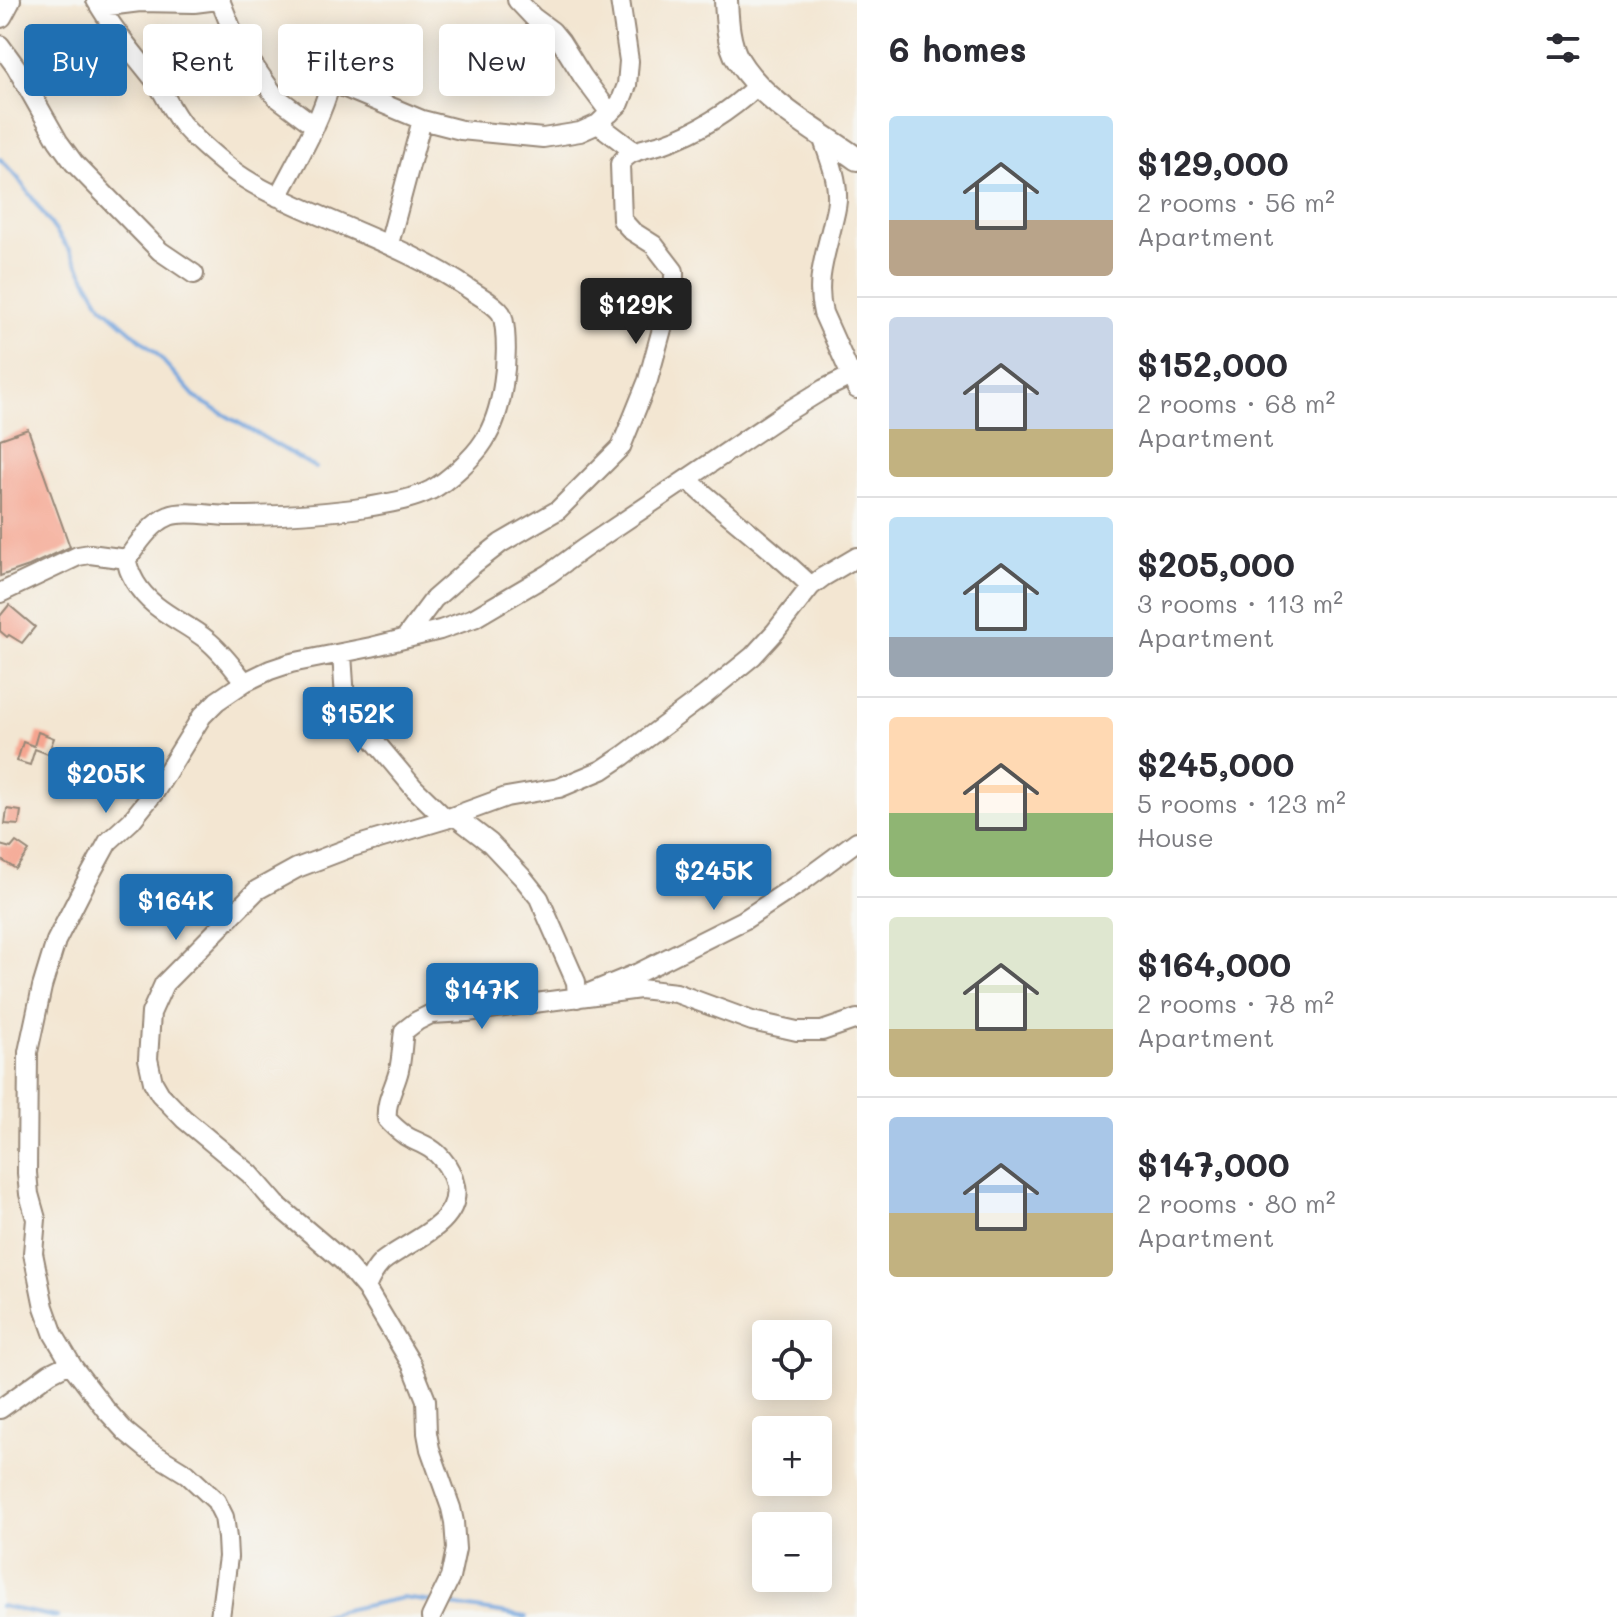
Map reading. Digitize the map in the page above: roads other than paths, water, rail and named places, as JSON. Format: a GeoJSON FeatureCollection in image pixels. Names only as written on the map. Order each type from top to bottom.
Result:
{"type":"FeatureCollection","features":[{"type":"Feature","properties":{"kind":"highway"},"geometry":{"type":"LineString","coordinates":[[0,15],[8,0]]}},
{"type":"Feature","properties":{"kind":"main road"},"geometry":{"type":"LineString","coordinates":[[726,0],[730,40],[737,59],[757,86],[857,159]]}},
{"type":"Feature","properties":{"kind":"street"},"geometry":{"type":"LineString","coordinates":[[98,3],[219,0],[232,30],[275,96],[315,126]]}},
{"type":"Feature","properties":{"kind":"street"},"geometry":{"type":"LineString","coordinates":[[517,0],[561,42],[604,119],[635,152]]}},
{"type":"Feature","properties":{"kind":"street"},"geometry":{"type":"LineString","coordinates":[[278,197],[315,126],[331,82],[422,120],[461,130],[543,138],[580,132],[604,119],[620,103],[627,85],[629,61],[620,0]]}},
{"type":"Feature","properties":{"kind":"street"},"geometry":{"type":"LineString","coordinates":[[98,3],[114,29],[155,80],[182,125],[231,169],[278,197],[389,244],[460,282],[502,314],[506,346],[504,377],[490,430],[484,442],[431,490],[410,499],[313,513],[171,515],[154,526],[127,559],[128,569],[148,599],[166,614],[206,638],[245,682]]}},
{"type":"Feature","properties":{"kind":"street"},"geometry":{"type":"LineString","coordinates":[[0,45],[74,163],[160,251],[194,274]]}},
{"type":"Feature","properties":{"kind":"street"},"geometry":{"type":"LineString","coordinates":[[405,638],[434,599],[501,543],[558,510],[621,447],[648,380],[674,285],[674,271],[654,245],[632,231],[622,220],[620,164],[623,158],[635,152],[664,144],[702,126],[757,86]]}},
{"type":"Feature","properties":{"kind":"street"},"geometry":{"type":"LineString","coordinates":[[389,244],[422,120]]}},
{"type":"Feature","properties":{"kind":"street"},"geometry":{"type":"LineString","coordinates":[[220,1617],[228,1547],[224,1517],[216,1501],[187,1474],[126,1432],[106,1410],[70,1363],[54,1335],[44,1307],[33,1253],[36,1219],[27,1184],[28,1052],[38,999],[56,941],[108,842],[131,821],[156,790],[202,716],[217,701],[245,682],[291,663],[342,654],[462,623],[549,574],[824,389],[855,380],[823,313],[820,300],[823,260],[838,191],[821,133]]}},
{"type":"Feature","properties":{"kind":"street"},"geometry":{"type":"LineString","coordinates":[[687,479],[780,556],[811,586]]}},
{"type":"Feature","properties":{"kind":"street"},"geometry":{"type":"LineString","coordinates":[[0,593],[78,556],[90,554],[127,559]]}},
{"type":"Feature","properties":{"kind":"street"},"geometry":{"type":"LineString","coordinates":[[429,1616],[450,1578],[456,1549],[454,1522],[446,1489],[430,1449],[426,1400],[422,1388],[402,1347],[366,1288],[343,1261],[276,1204],[250,1174],[184,1119],[160,1094],[153,1082],[148,1059],[151,1013],[164,984],[257,890],[327,856],[450,818],[506,797],[559,788],[613,763],[753,656],[811,586],[857,557]]}},
{"type":"Feature","properties":{"kind":"street"},"geometry":{"type":"LineString","coordinates":[[342,654],[345,699],[351,713],[414,788],[450,818],[490,843],[539,898],[576,982],[577,998]]}},
{"type":"Feature","properties":{"kind":"street"},"geometry":{"type":"LineString","coordinates":[[577,998],[676,955],[744,920],[857,841]]}},
{"type":"Feature","properties":{"kind":"street"},"geometry":{"type":"LineString","coordinates":[[366,1288],[374,1270],[384,1260],[443,1221],[453,1209],[456,1196],[451,1170],[441,1157],[405,1136],[387,1119],[387,1104],[400,1065],[404,1031],[417,1021],[431,1014],[640,989],[676,993],[752,1021],[807,1032],[822,1031],[857,1019]]}},
{"type":"Feature","properties":{"kind":"street"},"geometry":{"type":"LineString","coordinates":[[0,1409],[50,1373],[70,1363]]}},
{"type":"Feature","properties":{"kind":"waterway"},"geometry":{"type":"LineString","coordinates":[[0,159],[18,178],[70,251],[102,306],[155,352],[196,398],[316,468]]}},
{"type":"Feature","properties":{"kind":"waterway"},"geometry":{"type":"LineString","coordinates":[[318,1617],[402,1598],[433,1602]]}},
{"type":"Feature","properties":{"kind":"waterway"},"geometry":{"type":"LineString","coordinates":[[445,1604],[526,1617]]}},
{"type":"Feature","properties":{"kind":"waterway"},"geometry":{"type":"LineString","coordinates":[[0,1606],[57,1617]]}}]}
